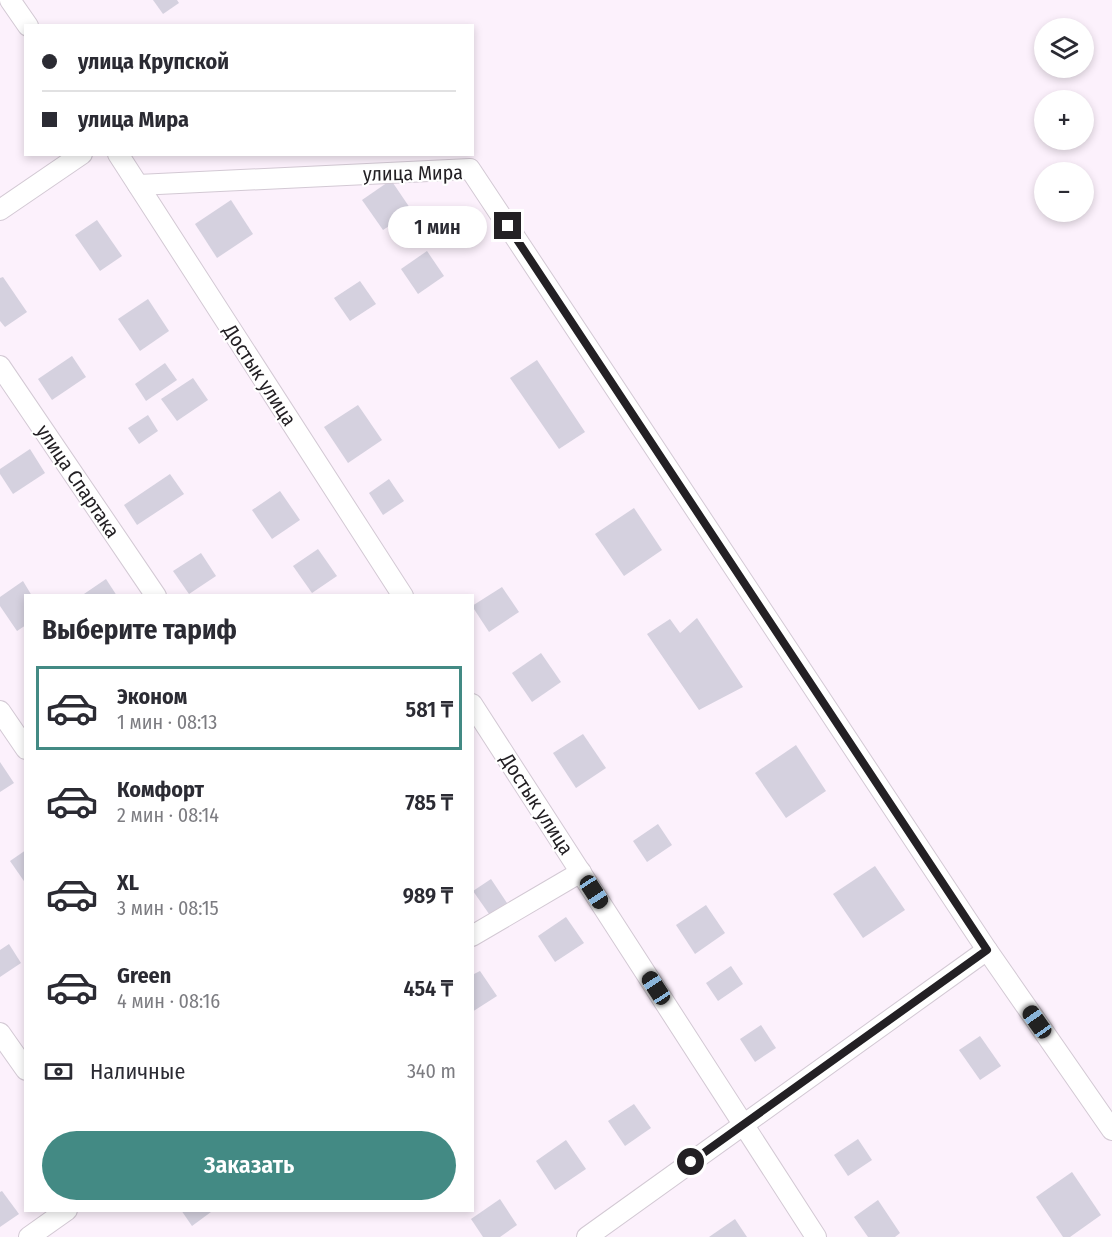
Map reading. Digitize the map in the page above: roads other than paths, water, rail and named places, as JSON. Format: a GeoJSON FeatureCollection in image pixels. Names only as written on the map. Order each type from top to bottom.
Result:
{"type":"FeatureCollection","features":[{"type":"Feature","properties":{"kind":"street"},"geometry":{"type":"LineString","coordinates":[[10,0],[27,24]]}},
{"type":"Feature","properties":{"kind":"street"},"geometry":{"type":"LineString","coordinates":[[0,210],[79,156]]}},
{"type":"Feature","properties":{"kind":"street","name":"Достык улица"},"geometry":{"type":"LineString","coordinates":[[119,156],[402,594]]}},
{"type":"Feature","properties":{"kind":"street","name":"улица Мира"},"geometry":{"type":"LineString","coordinates":[[138,185],[470,169],[987,950],[1112,1130]]}},
{"type":"Feature","properties":{"kind":"street","name":"улица Спартака"},"geometry":{"type":"LineString","coordinates":[[0,366],[155,594]]}},
{"type":"Feature","properties":{"kind":"street","name":"Достык улица"},"geometry":{"type":"LineString","coordinates":[[474,707],[816,1237]]}},
{"type":"Feature","properties":{"kind":"street"},"geometry":{"type":"LineString","coordinates":[[0,711],[24,746]]}},
{"type":"Feature","properties":{"kind":"street"},"geometry":{"type":"LineString","coordinates":[[474,935],[581,872]]}},
{"type":"Feature","properties":{"kind":"street"},"geometry":{"type":"LineString","coordinates":[[587,1237],[987,950]]}},
{"type":"Feature","properties":{"kind":"street"},"geometry":{"type":"LineString","coordinates":[[0,1033],[24,1067]]}},
{"type":"Feature","properties":{"kind":"street"},"geometry":{"type":"LineString","coordinates":[[29,1237],[64,1212]]}}]}
